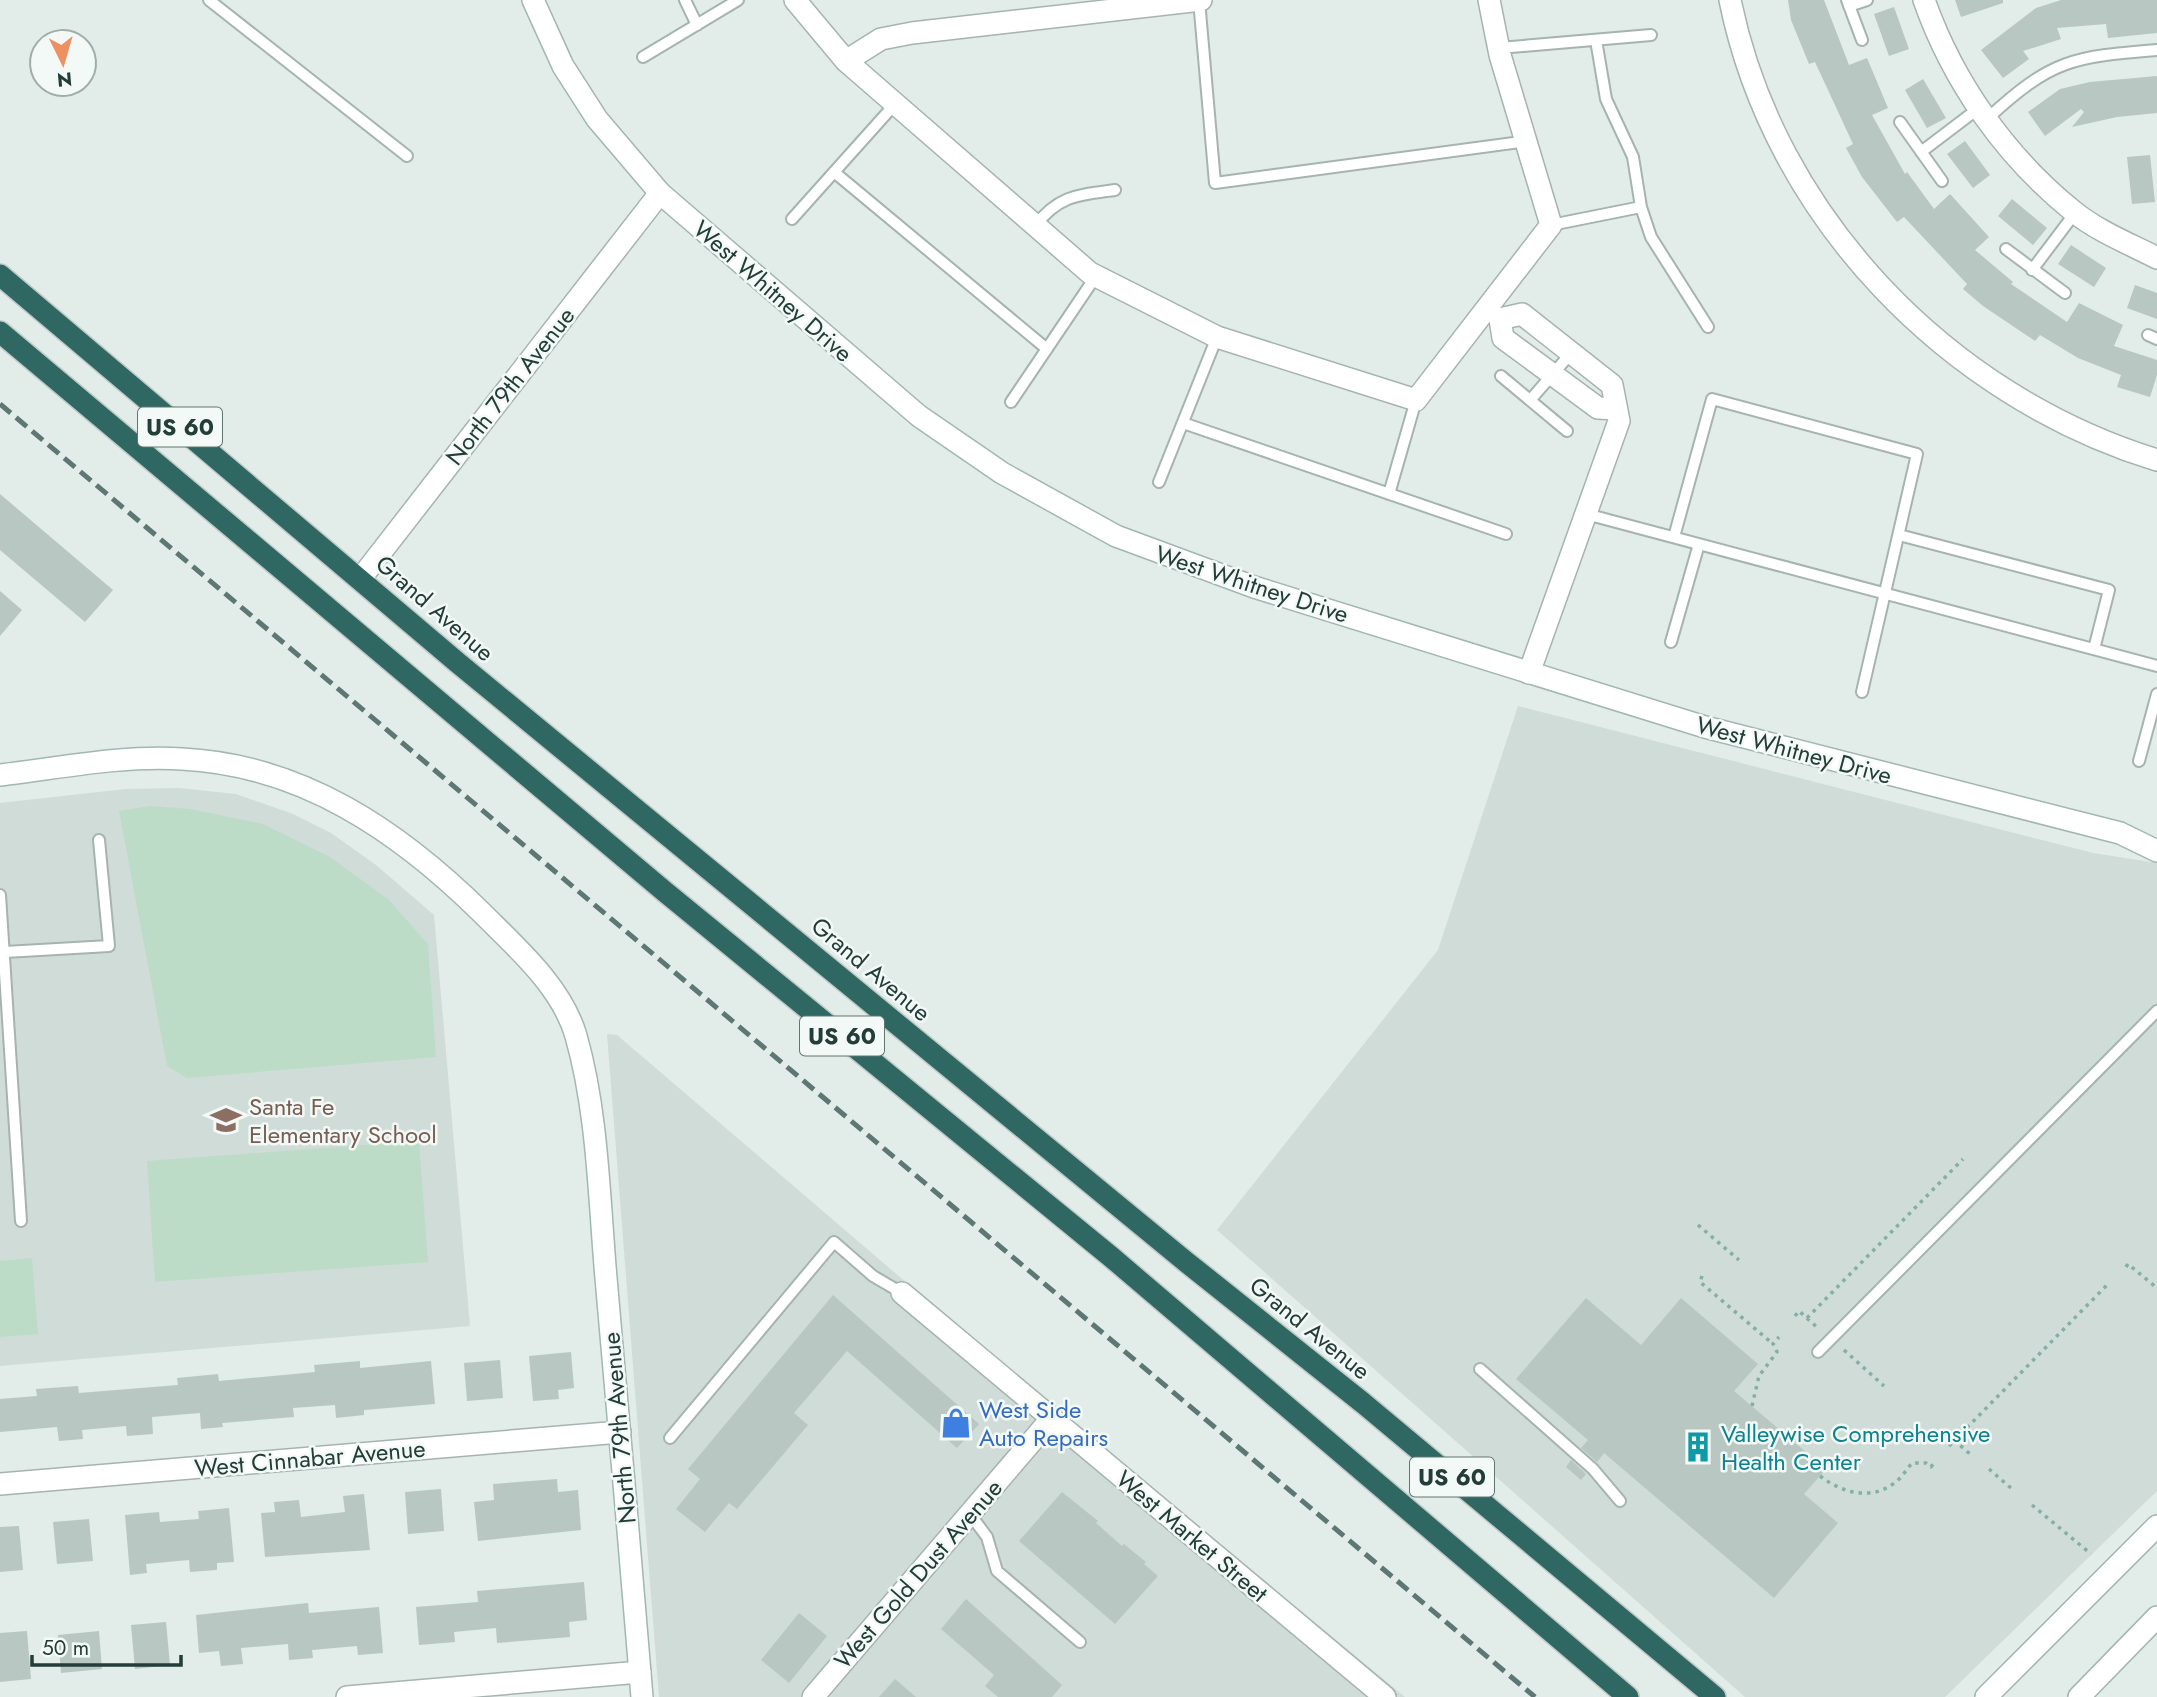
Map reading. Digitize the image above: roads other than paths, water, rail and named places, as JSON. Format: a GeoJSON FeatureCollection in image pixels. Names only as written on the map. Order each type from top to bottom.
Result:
{"type":"FeatureCollection","features":[{"type":"Feature","properties":{"kind":"highway","name":"Grand Avenue"},"geometry":{"type":"LineString","coordinates":[[0,275],[458,663],[1185,1261],[1374,1412],[1715,1697]]}},
{"type":"Feature","properties":{"kind":"highway","name":"US 60"},"geometry":{"type":"LineString","coordinates":[[0,332],[664,891],[1110,1256],[1628,1697]]}},
{"type":"Feature","properties":{"kind":"street","name":"West Whitney Drive"},"geometry":{"type":"LineString","coordinates":[[533,0],[551,43],[597,118],[660,194],[919,416],[1039,496],[1116,536],[1202,570],[1705,727],[2120,833],[2157,851]]}},
{"type":"Feature","properties":{"kind":"street"},"geometry":{"type":"LineString","coordinates":[[795,0],[846,61],[1096,276],[1217,337],[1416,400],[1494,314],[1551,225],[1499,48],[1489,0]]}},
{"type":"Feature","properties":{"kind":"street"},"geometry":{"type":"LineString","coordinates":[[846,61],[881,39],[912,33],[1200,0]]}},
{"type":"Feature","properties":{"kind":"street"},"geometry":{"type":"LineString","coordinates":[[1730,0],[1753,81],[1774,128],[1818,211],[1891,298],[1928,334],[1998,384],[2073,429],[2157,460]]}},
{"type":"Feature","properties":{"kind":"street"},"geometry":{"type":"LineString","coordinates":[[1924,0],[1944,52],[1983,113],[2012,151],[2075,213],[2157,258]]}},
{"type":"Feature","properties":{"kind":"street","name":"North 79th Avenue"},"geometry":{"type":"LineString","coordinates":[[360,578],[660,194]]}},
{"type":"Feature","properties":{"kind":"street"},"geometry":{"type":"LineString","coordinates":[[1494,314],[1522,314],[1612,385],[1619,421],[1529,673]]}},
{"type":"Feature","properties":{"kind":"street"},"geometry":{"type":"LineString","coordinates":[[1494,314],[1503,338],[1598,408],[1616,409]]}},
{"type":"Feature","properties":{"kind":"street","name":"North 79th Avenue"},"geometry":{"type":"LineString","coordinates":[[0,775],[123,760],[183,759],[250,769],[320,792],[377,825],[476,908],[536,970],[560,1001],[575,1034],[596,1159],[642,1697]]}},
{"type":"Feature","properties":{"kind":"street","name":"West Whitney Drive"},"geometry":{"type":"LineString","coordinates":[[2120,833],[2157,832]]}},
{"type":"Feature","properties":{"kind":"street","name":"West Market Street"},"geometry":{"type":"LineString","coordinates":[[902,1293],[1385,1697]]}},
{"type":"Feature","properties":{"kind":"street","name":"West Gold Dust Avenue"},"geometry":{"type":"LineString","coordinates":[[813,1697],[1051,1419]]}},
{"type":"Feature","properties":{"kind":"street","name":"West Cinnabar Avenue"},"geometry":{"type":"LineString","coordinates":[[0,1483],[620,1432]]}},
{"type":"Feature","properties":{"kind":"street"},"geometry":{"type":"LineString","coordinates":[[1986,1697],[2157,1526]]}},
{"type":"Feature","properties":{"kind":"street"},"geometry":{"type":"LineString","coordinates":[[2079,1697],[2157,1617]]}},
{"type":"Feature","properties":{"kind":"street"},"geometry":{"type":"LineString","coordinates":[[346,1697],[639,1672]]}},
{"type":"Feature","properties":{"kind":"lane"},"geometry":{"type":"LineString","coordinates":[[209,0],[407,156]]}},
{"type":"Feature","properties":{"kind":"lane"},"geometry":{"type":"LineString","coordinates":[[685,0],[697,25]]}},
{"type":"Feature","properties":{"kind":"lane"},"geometry":{"type":"LineString","coordinates":[[643,57],[738,0]]}},
{"type":"Feature","properties":{"kind":"lane"},"geometry":{"type":"LineString","coordinates":[[1200,0],[1215,183],[1528,141]]}},
{"type":"Feature","properties":{"kind":"lane"},"geometry":{"type":"LineString","coordinates":[[1862,40],[1848,3],[1867,0]]}},
{"type":"Feature","properties":{"kind":"lane"},"geometry":{"type":"LineString","coordinates":[[1499,48],[1651,35]]}},
{"type":"Feature","properties":{"kind":"lane"},"geometry":{"type":"LineString","coordinates":[[1596,40],[1606,99],[1633,156],[1641,207],[1651,237],[1708,327]]}},
{"type":"Feature","properties":{"kind":"lane"},"geometry":{"type":"LineString","coordinates":[[1921,152],[2045,71],[2070,60],[2157,50]]}},
{"type":"Feature","properties":{"kind":"lane"},"geometry":{"type":"LineString","coordinates":[[792,219],[895,104]]}},
{"type":"Feature","properties":{"kind":"lane"},"geometry":{"type":"LineString","coordinates":[[1900,122],[1942,181]]}},
{"type":"Feature","properties":{"kind":"lane"},"geometry":{"type":"LineString","coordinates":[[834,172],[1047,349]]}},
{"type":"Feature","properties":{"kind":"lane"},"geometry":{"type":"LineString","coordinates":[[1035,226],[1049,208],[1071,197],[1115,190]]}},
{"type":"Feature","properties":{"kind":"lane"},"geometry":{"type":"LineString","coordinates":[[1551,225],[1641,207]]}},
{"type":"Feature","properties":{"kind":"lane"},"geometry":{"type":"LineString","coordinates":[[2032,270],[2075,213]]}},
{"type":"Feature","properties":{"kind":"lane"},"geometry":{"type":"LineString","coordinates":[[2006,248],[2065,293]]}},
{"type":"Feature","properties":{"kind":"lane"},"geometry":{"type":"LineString","coordinates":[[1011,402],[1096,276]]}},
{"type":"Feature","properties":{"kind":"lane"},"geometry":{"type":"LineString","coordinates":[[1159,482],[1217,337]]}},
{"type":"Feature","properties":{"kind":"lane"},"geometry":{"type":"LineString","coordinates":[[1532,398],[1572,352]]}},
{"type":"Feature","properties":{"kind":"lane"},"geometry":{"type":"LineString","coordinates":[[1501,376],[1532,398],[1567,431]]}},
{"type":"Feature","properties":{"kind":"lane"},"geometry":{"type":"LineString","coordinates":[[1674,537],[1712,398],[1917,454],[1862,692]]}},
{"type":"Feature","properties":{"kind":"lane"},"geometry":{"type":"LineString","coordinates":[[1389,494],[1416,400]]}},
{"type":"Feature","properties":{"kind":"lane"},"geometry":{"type":"LineString","coordinates":[[1183,423],[1506,534]]}},
{"type":"Feature","properties":{"kind":"lane"},"geometry":{"type":"LineString","coordinates":[[1586,514],[2157,666]]}},
{"type":"Feature","properties":{"kind":"lane"},"geometry":{"type":"LineString","coordinates":[[1899,535],[2109,590],[2094,649]]}},
{"type":"Feature","properties":{"kind":"lane"},"geometry":{"type":"LineString","coordinates":[[1671,642],[1699,544]]}},
{"type":"Feature","properties":{"kind":"lane"},"geometry":{"type":"LineString","coordinates":[[2139,761],[2157,694]]}},
{"type":"Feature","properties":{"kind":"lane"},"geometry":{"type":"LineString","coordinates":[[5,952],[109,946],[99,840]]}},
{"type":"Feature","properties":{"kind":"lane"},"geometry":{"type":"LineString","coordinates":[[0,895],[21,1221]]}},
{"type":"Feature","properties":{"kind":"lane"},"geometry":{"type":"LineString","coordinates":[[1818,1352],[2157,1011]]}},
{"type":"Feature","properties":{"kind":"lane"},"geometry":{"type":"LineString","coordinates":[[670,1438],[834,1242],[873,1276],[902,1293]]}},
{"type":"Feature","properties":{"kind":"lane"},"geometry":{"type":"LineString","coordinates":[[1480,1369],[1593,1469],[1620,1501]]}},
{"type":"Feature","properties":{"kind":"lane"},"geometry":{"type":"LineString","coordinates":[[970,1514],[987,1537],[997,1571],[1080,1642]]}},
{"type":"Feature","properties":{"kind":"railway"},"geometry":{"type":"LineString","coordinates":[[0,404],[1535,1697]]}},
{"type":"Feature","properties":{"kind":"place","name":"Santa Fe Elementary School"},"geometry":{"type":"Point","coordinates":[226,1120]}},
{"type":"Feature","properties":{"kind":"place","name":"West Side Auto Repairs"},"geometry":{"type":"Point","coordinates":[956,1423]}},
{"type":"Feature","properties":{"kind":"place","name":"Valleywise Comprehensive Health Center"},"geometry":{"type":"Point","coordinates":[1698,1447]}}]}
